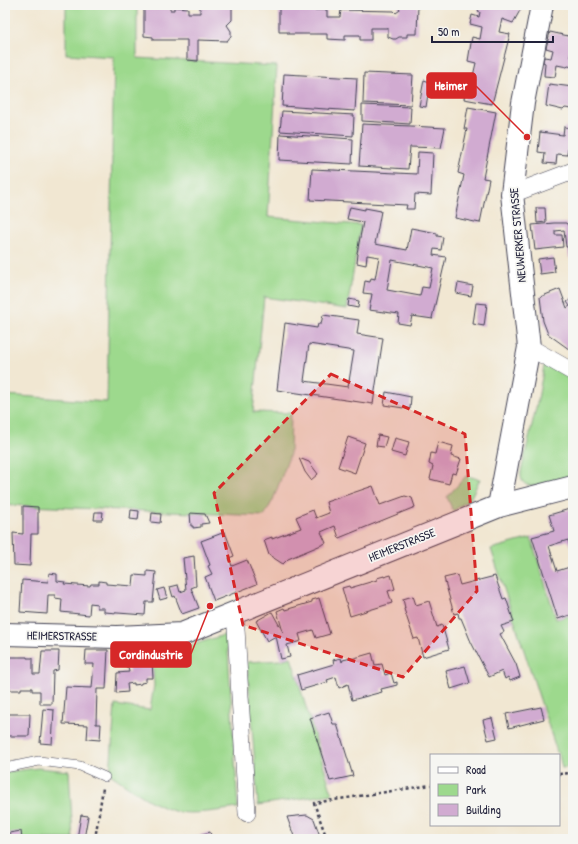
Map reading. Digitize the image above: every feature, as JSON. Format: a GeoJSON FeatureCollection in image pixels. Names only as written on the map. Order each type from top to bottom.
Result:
{"type":"FeatureCollection","features":[{"type":"Feature","properties":{"kind":"street","name":"NEUWERKER STRASSE"},"geometry":{"type":"LineString","coordinates":[[499,506],[529,347],[512,194],[523,103],[542,5]]}},
{"type":"Feature","properties":{"kind":"street"},"geometry":{"type":"LineString","coordinates":[[512,194],[573,171]]}},
{"type":"Feature","properties":{"kind":"street"},"geometry":{"type":"LineString","coordinates":[[529,347],[573,372]]}},
{"type":"Feature","properties":{"kind":"street","name":"HEIMERSTRASSE"},"geometry":{"type":"LineString","coordinates":[[5,634],[117,637],[182,634],[499,506],[573,486]]}},
{"type":"Feature","properties":{"kind":"street"},"geometry":{"type":"LineString","coordinates":[[235,612],[247,813]]}},
{"type":"Feature","properties":{"kind":"lane"},"geometry":{"type":"LineString","coordinates":[[5,768],[39,761],[80,766],[105,777]]}},
{"type":"Feature","properties":{"kind":"path"},"geometry":{"type":"LineString","coordinates":[[560,774],[573,773]]}},
{"type":"Feature","properties":{"kind":"path"},"geometry":{"type":"LineString","coordinates":[[95,839],[105,777]]}},
{"type":"Feature","properties":{"kind":"path"},"geometry":{"type":"LineString","coordinates":[[326,839],[314,803],[430,785]]}},
{"type":"Feature","properties":{"kind":"highlighted area"},"geometry":{"type":"Polygon","coordinates":[[[331,374],[465,434],[477,591],[403,677],[243,625],[214,493],[331,374]]]}},
{"type":"Feature","properties":{"kind":"green space"},"geometry":{"type":"Polygon","coordinates":[[[66,5],[137,5],[137,58],[277,66],[268,217],[361,225],[347,309],[264,297],[253,412],[291,413],[290,454],[273,500],[264,516],[5,505],[5,395],[107,402],[114,57],[66,54],[66,5]]]}},
{"type":"Feature","properties":{"kind":"green space"},"geometry":{"type":"Polygon","coordinates":[[[548,363],[573,379],[573,475],[531,486],[522,481],[521,472],[544,366],[548,363]]]}},
{"type":"Feature","properties":{"kind":"green space"},"geometry":{"type":"Polygon","coordinates":[[[466,476],[480,479],[470,499],[453,511],[447,497],[466,476]]]}},
{"type":"Feature","properties":{"kind":"green space"},"geometry":{"type":"Polygon","coordinates":[[[531,538],[556,619],[573,615],[573,767],[562,768],[560,754],[558,754],[491,549],[531,538]]]}},
{"type":"Feature","properties":{"kind":"green space"},"geometry":{"type":"Polygon","coordinates":[[[227,634],[238,808],[189,813],[174,811],[157,805],[110,774],[115,705],[150,710],[154,685],[151,648],[192,645],[227,634]]]}},
{"type":"Feature","properties":{"kind":"green space"},"geometry":{"type":"Polygon","coordinates":[[[291,657],[332,794],[258,805],[247,662],[281,660],[291,657]]]}},
{"type":"Feature","properties":{"kind":"green space"},"geometry":{"type":"Polygon","coordinates":[[[38,768],[69,771],[73,839],[5,839],[5,772],[38,768]]]}},
{"type":"Feature","properties":{"kind":"building"},"geometry":{"type":"Polygon","coordinates":[[[144,5],[170,5],[170,10],[174,10],[174,7],[188,8],[188,13],[200,13],[200,5],[232,5],[232,20],[227,25],[231,31],[231,36],[227,41],[198,40],[198,61],[187,60],[187,40],[153,40],[153,37],[144,36],[144,5]]]}},
{"type":"Feature","properties":{"kind":"building"},"geometry":{"type":"Polygon","coordinates":[[[279,5],[306,5],[306,10],[327,10],[327,17],[340,17],[341,10],[394,11],[396,13],[400,10],[398,5],[418,5],[417,34],[407,34],[407,37],[393,39],[388,37],[388,28],[371,28],[371,40],[360,40],[360,35],[345,35],[345,40],[327,39],[327,34],[288,34],[288,32],[279,32],[279,5]]]}},
{"type":"Feature","properties":{"kind":"building"},"geometry":{"type":"Polygon","coordinates":[[[481,5],[523,5],[513,23],[502,19],[499,32],[510,34],[492,104],[464,99],[467,83],[475,85],[476,77],[473,76],[476,63],[468,61],[472,37],[480,39],[482,27],[470,24],[472,15],[479,17],[480,12],[478,11],[481,5]]]}},
{"type":"Feature","properties":{"kind":"building"},"geometry":{"type":"Polygon","coordinates":[[[550,32],[573,37],[573,48],[570,56],[573,57],[573,67],[557,65],[555,77],[544,76],[544,57],[551,58],[553,50],[546,48],[550,32]]]}},
{"type":"Feature","properties":{"kind":"building"},"geometry":{"type":"Polygon","coordinates":[[[364,73],[413,75],[411,105],[363,103],[364,73]]]}},
{"type":"Feature","properties":{"kind":"building"},"geometry":{"type":"Polygon","coordinates":[[[284,74],[357,78],[355,111],[282,106],[284,74]]]}},
{"type":"Feature","properties":{"kind":"building"},"geometry":{"type":"Polygon","coordinates":[[[424,80],[430,82],[434,88],[434,95],[428,94],[426,107],[419,106],[424,80]]]}},
{"type":"Feature","properties":{"kind":"building"},"geometry":{"type":"Polygon","coordinates":[[[549,84],[573,87],[572,109],[565,108],[563,110],[546,106],[549,84]]]}},
{"type":"Feature","properties":{"kind":"building"},"geometry":{"type":"Polygon","coordinates":[[[362,105],[411,107],[410,124],[362,121],[362,105]]]}},
{"type":"Feature","properties":{"kind":"building"},"geometry":{"type":"Polygon","coordinates":[[[468,107],[496,112],[483,178],[489,179],[480,223],[455,218],[464,175],[458,173],[467,129],[464,129],[468,107]]]}},
{"type":"Feature","properties":{"kind":"building"},"geometry":{"type":"Polygon","coordinates":[[[282,111],[354,115],[353,136],[280,131],[282,111]]]}},
{"type":"Feature","properties":{"kind":"building"},"geometry":{"type":"Polygon","coordinates":[[[362,124],[445,128],[441,148],[410,147],[408,169],[359,166],[362,124]]]}},
{"type":"Feature","properties":{"kind":"building"},"geometry":{"type":"Polygon","coordinates":[[[564,127],[573,128],[573,148],[568,148],[567,155],[557,154],[556,164],[544,163],[545,153],[538,152],[540,132],[563,135],[564,127]]]}},
{"type":"Feature","properties":{"kind":"building"},"geometry":{"type":"Polygon","coordinates":[[[280,134],[353,139],[352,164],[279,160],[280,134]]]}},
{"type":"Feature","properties":{"kind":"building"},"geometry":{"type":"Polygon","coordinates":[[[418,152],[433,153],[431,195],[415,194],[414,209],[406,209],[407,205],[310,200],[312,169],[417,174],[418,152]]]}},
{"type":"Feature","properties":{"kind":"building"},"geometry":{"type":"Polygon","coordinates":[[[350,207],[381,211],[375,244],[407,250],[411,228],[437,233],[437,236],[443,237],[441,250],[434,249],[433,255],[446,257],[433,319],[412,316],[410,325],[398,323],[399,314],[369,310],[372,294],[363,293],[365,281],[370,282],[371,278],[375,279],[379,257],[367,255],[366,265],[357,263],[357,253],[363,222],[347,219],[350,207]],[[392,260],[387,290],[420,296],[422,287],[429,288],[433,268],[392,260]]]}},
{"type":"Feature","properties":{"kind":"building"},"geometry":{"type":"Polygon","coordinates":[[[536,208],[545,208],[546,222],[537,223],[536,208]]]}},
{"type":"Feature","properties":{"kind":"building"},"geometry":{"type":"Polygon","coordinates":[[[566,223],[571,229],[573,227],[573,257],[569,258],[564,230],[555,231],[555,235],[562,235],[563,247],[535,250],[532,225],[566,223]]]}},
{"type":"Feature","properties":{"kind":"building"},"geometry":{"type":"Polygon","coordinates":[[[553,257],[555,272],[540,274],[538,259],[553,257]]]}},
{"type":"Feature","properties":{"kind":"building"},"geometry":{"type":"Polygon","coordinates":[[[458,283],[473,286],[471,296],[456,293],[458,283]]]}},
{"type":"Feature","properties":{"kind":"building"},"geometry":{"type":"Polygon","coordinates":[[[560,289],[567,308],[570,306],[567,302],[573,297],[573,352],[548,334],[543,321],[540,297],[560,289]]]}},
{"type":"Feature","properties":{"kind":"building"},"geometry":{"type":"Polygon","coordinates":[[[349,299],[359,301],[358,308],[348,306],[349,299]]]}},
{"type":"Feature","properties":{"kind":"building"},"geometry":{"type":"Polygon","coordinates":[[[476,303],[487,304],[484,326],[473,324],[476,303]]]}},
{"type":"Feature","properties":{"kind":"building"},"geometry":{"type":"Polygon","coordinates":[[[323,315],[359,320],[357,334],[383,338],[373,404],[277,390],[285,323],[317,328],[318,324],[321,324],[323,315]],[[309,344],[304,381],[348,387],[354,351],[309,344]]]}},
{"type":"Feature","properties":{"kind":"building"},"geometry":{"type":"Polygon","coordinates":[[[386,392],[411,397],[410,409],[384,405],[386,392]]]}},
{"type":"Feature","properties":{"kind":"building"},"geometry":{"type":"Polygon","coordinates":[[[378,435],[387,437],[384,447],[376,446],[378,435]]]}},
{"type":"Feature","properties":{"kind":"building"},"geometry":{"type":"Polygon","coordinates":[[[348,437],[365,443],[355,473],[338,467],[348,437]]]}},
{"type":"Feature","properties":{"kind":"building"},"geometry":{"type":"Polygon","coordinates":[[[395,438],[409,442],[405,456],[391,452],[395,438]]]}},
{"type":"Feature","properties":{"kind":"building"},"geometry":{"type":"Polygon","coordinates":[[[438,442],[453,446],[451,456],[461,459],[456,474],[452,473],[449,484],[430,479],[433,466],[429,464],[431,453],[435,454],[438,442]]]}},
{"type":"Feature","properties":{"kind":"building"},"geometry":{"type":"Polygon","coordinates":[[[299,458],[309,462],[318,474],[311,480],[305,472],[299,458]]]}},
{"type":"Feature","properties":{"kind":"building"},"geometry":{"type":"Polygon","coordinates":[[[373,486],[380,505],[405,496],[412,498],[415,507],[339,538],[335,526],[321,532],[326,543],[288,559],[283,564],[269,555],[264,540],[272,537],[272,539],[301,528],[296,517],[313,510],[316,518],[329,513],[326,502],[373,486]]]}},
{"type":"Feature","properties":{"kind":"building"},"geometry":{"type":"Polygon","coordinates":[[[23,506],[38,507],[38,534],[31,534],[30,566],[14,565],[13,533],[23,534],[23,506]]]}},
{"type":"Feature","properties":{"kind":"building"},"geometry":{"type":"Polygon","coordinates":[[[573,508],[573,546],[570,546],[568,540],[549,546],[557,571],[573,566],[573,614],[558,619],[532,537],[554,531],[549,515],[573,508]]]}},
{"type":"Feature","properties":{"kind":"building"},"geometry":{"type":"Polygon","coordinates":[[[131,510],[139,511],[138,520],[130,519],[131,510]]]}},
{"type":"Feature","properties":{"kind":"building"},"geometry":{"type":"Polygon","coordinates":[[[95,512],[103,512],[102,520],[94,520],[95,512]]]}},
{"type":"Feature","properties":{"kind":"building"},"geometry":{"type":"Polygon","coordinates":[[[152,513],[161,514],[160,523],[151,522],[152,513]]]}},
{"type":"Feature","properties":{"kind":"building"},"geometry":{"type":"Polygon","coordinates":[[[190,513],[205,514],[209,523],[201,524],[201,527],[193,528],[193,526],[191,526],[190,513]]]}},
{"type":"Feature","properties":{"kind":"building"},"geometry":{"type":"Polygon","coordinates":[[[225,532],[234,556],[229,558],[232,566],[247,560],[257,584],[214,601],[205,577],[212,574],[208,566],[210,565],[201,541],[225,532]]]}},
{"type":"Feature","properties":{"kind":"building"},"geometry":{"type":"Polygon","coordinates":[[[194,556],[196,586],[191,588],[199,608],[182,614],[175,596],[173,597],[170,587],[178,585],[180,592],[186,590],[183,558],[194,556]]]}},
{"type":"Feature","properties":{"kind":"building"},"geometry":{"type":"Polygon","coordinates":[[[147,571],[156,572],[153,602],[146,602],[145,615],[104,612],[104,608],[97,608],[97,604],[90,603],[89,615],[61,612],[62,599],[55,598],[55,595],[48,595],[47,614],[20,612],[22,580],[48,582],[49,573],[57,574],[57,581],[65,582],[64,584],[90,586],[91,584],[99,584],[99,581],[106,582],[106,584],[133,586],[134,575],[147,576],[147,571]]]}},
{"type":"Feature","properties":{"kind":"building"},"geometry":{"type":"Polygon","coordinates":[[[391,575],[395,589],[388,591],[392,603],[350,616],[342,588],[349,586],[350,588],[377,580],[377,578],[391,575]]]}},
{"type":"Feature","properties":{"kind":"building"},"geometry":{"type":"Polygon","coordinates":[[[457,575],[460,585],[495,576],[503,599],[506,598],[514,622],[501,626],[504,632],[500,634],[516,664],[520,677],[510,681],[508,677],[505,679],[502,671],[489,677],[471,642],[461,618],[459,618],[458,613],[454,614],[444,578],[457,575]]]}},
{"type":"Feature","properties":{"kind":"building"},"geometry":{"type":"Polygon","coordinates":[[[164,588],[167,598],[160,600],[157,590],[164,588]]]}},
{"type":"Feature","properties":{"kind":"building"},"geometry":{"type":"Polygon","coordinates":[[[413,596],[416,605],[429,601],[437,627],[442,625],[449,649],[423,657],[418,638],[414,639],[404,609],[403,599],[413,596]]]}},
{"type":"Feature","properties":{"kind":"building"},"geometry":{"type":"Polygon","coordinates":[[[319,598],[330,634],[316,638],[313,630],[299,634],[301,641],[287,645],[290,657],[281,659],[276,636],[267,641],[256,621],[272,612],[283,632],[277,611],[312,602],[312,600],[319,598]]]}},
{"type":"Feature","properties":{"kind":"building"},"geometry":{"type":"Polygon","coordinates":[[[86,650],[108,650],[106,689],[97,689],[96,724],[101,724],[100,740],[87,739],[88,725],[63,724],[66,687],[92,688],[94,664],[85,664],[86,650]]]}},
{"type":"Feature","properties":{"kind":"building"},"geometry":{"type":"Polygon","coordinates":[[[42,651],[59,651],[58,670],[53,671],[52,704],[40,704],[40,691],[32,691],[32,688],[5,690],[5,657],[33,658],[33,674],[40,674],[42,651]]]}},
{"type":"Feature","properties":{"kind":"building"},"geometry":{"type":"Polygon","coordinates":[[[372,653],[375,665],[382,664],[385,675],[391,673],[394,683],[397,682],[397,685],[381,689],[382,692],[352,700],[348,684],[339,688],[336,677],[327,680],[328,682],[301,690],[297,675],[334,664],[333,660],[341,658],[342,662],[343,660],[372,653]]]}},
{"type":"Feature","properties":{"kind":"building"},"geometry":{"type":"Polygon","coordinates":[[[144,656],[144,662],[152,661],[153,678],[146,678],[146,682],[141,684],[127,684],[128,692],[116,693],[117,673],[129,672],[128,667],[126,667],[125,659],[144,656]]]}},
{"type":"Feature","properties":{"kind":"building"},"geometry":{"type":"Polygon","coordinates":[[[465,666],[470,683],[451,689],[446,671],[465,666]]]}},
{"type":"Feature","properties":{"kind":"building"},"geometry":{"type":"Polygon","coordinates":[[[541,707],[544,719],[509,728],[506,714],[541,707]]]}},
{"type":"Feature","properties":{"kind":"building"},"geometry":{"type":"Polygon","coordinates":[[[43,709],[54,710],[52,744],[40,743],[43,709]]]}},
{"type":"Feature","properties":{"kind":"building"},"geometry":{"type":"Polygon","coordinates":[[[329,712],[333,724],[337,724],[353,776],[330,781],[310,718],[329,712]]]}},
{"type":"Feature","properties":{"kind":"building"},"geometry":{"type":"Polygon","coordinates":[[[5,714],[30,714],[29,736],[5,736],[5,714]]]}},
{"type":"Feature","properties":{"kind":"building"},"geometry":{"type":"Polygon","coordinates":[[[492,718],[497,738],[488,740],[483,720],[492,718]]]}},
{"type":"Feature","properties":{"kind":"building"},"geometry":{"type":"Polygon","coordinates":[[[81,815],[88,816],[84,839],[77,839],[81,815]]]}},
{"type":"Feature","properties":{"kind":"building"},"geometry":{"type":"Polygon","coordinates":[[[307,815],[314,819],[321,839],[295,839],[287,817],[307,815]]]}},
{"type":"Feature","properties":{"kind":"building"},"geometry":{"type":"Polygon","coordinates":[[[21,831],[22,839],[10,839],[9,833],[21,831]]]}},
{"type":"Feature","properties":{"kind":"building"},"geometry":{"type":"Polygon","coordinates":[[[210,832],[212,839],[187,839],[210,832]]]}},
{"type":"Feature","properties":{"kind":"place","name":"Heimer"},"geometry":{"type":"Point","coordinates":[527,137]}},
{"type":"Feature","properties":{"kind":"place","name":"Cordindustrie"},"geometry":{"type":"Point","coordinates":[210,606]}}]}
